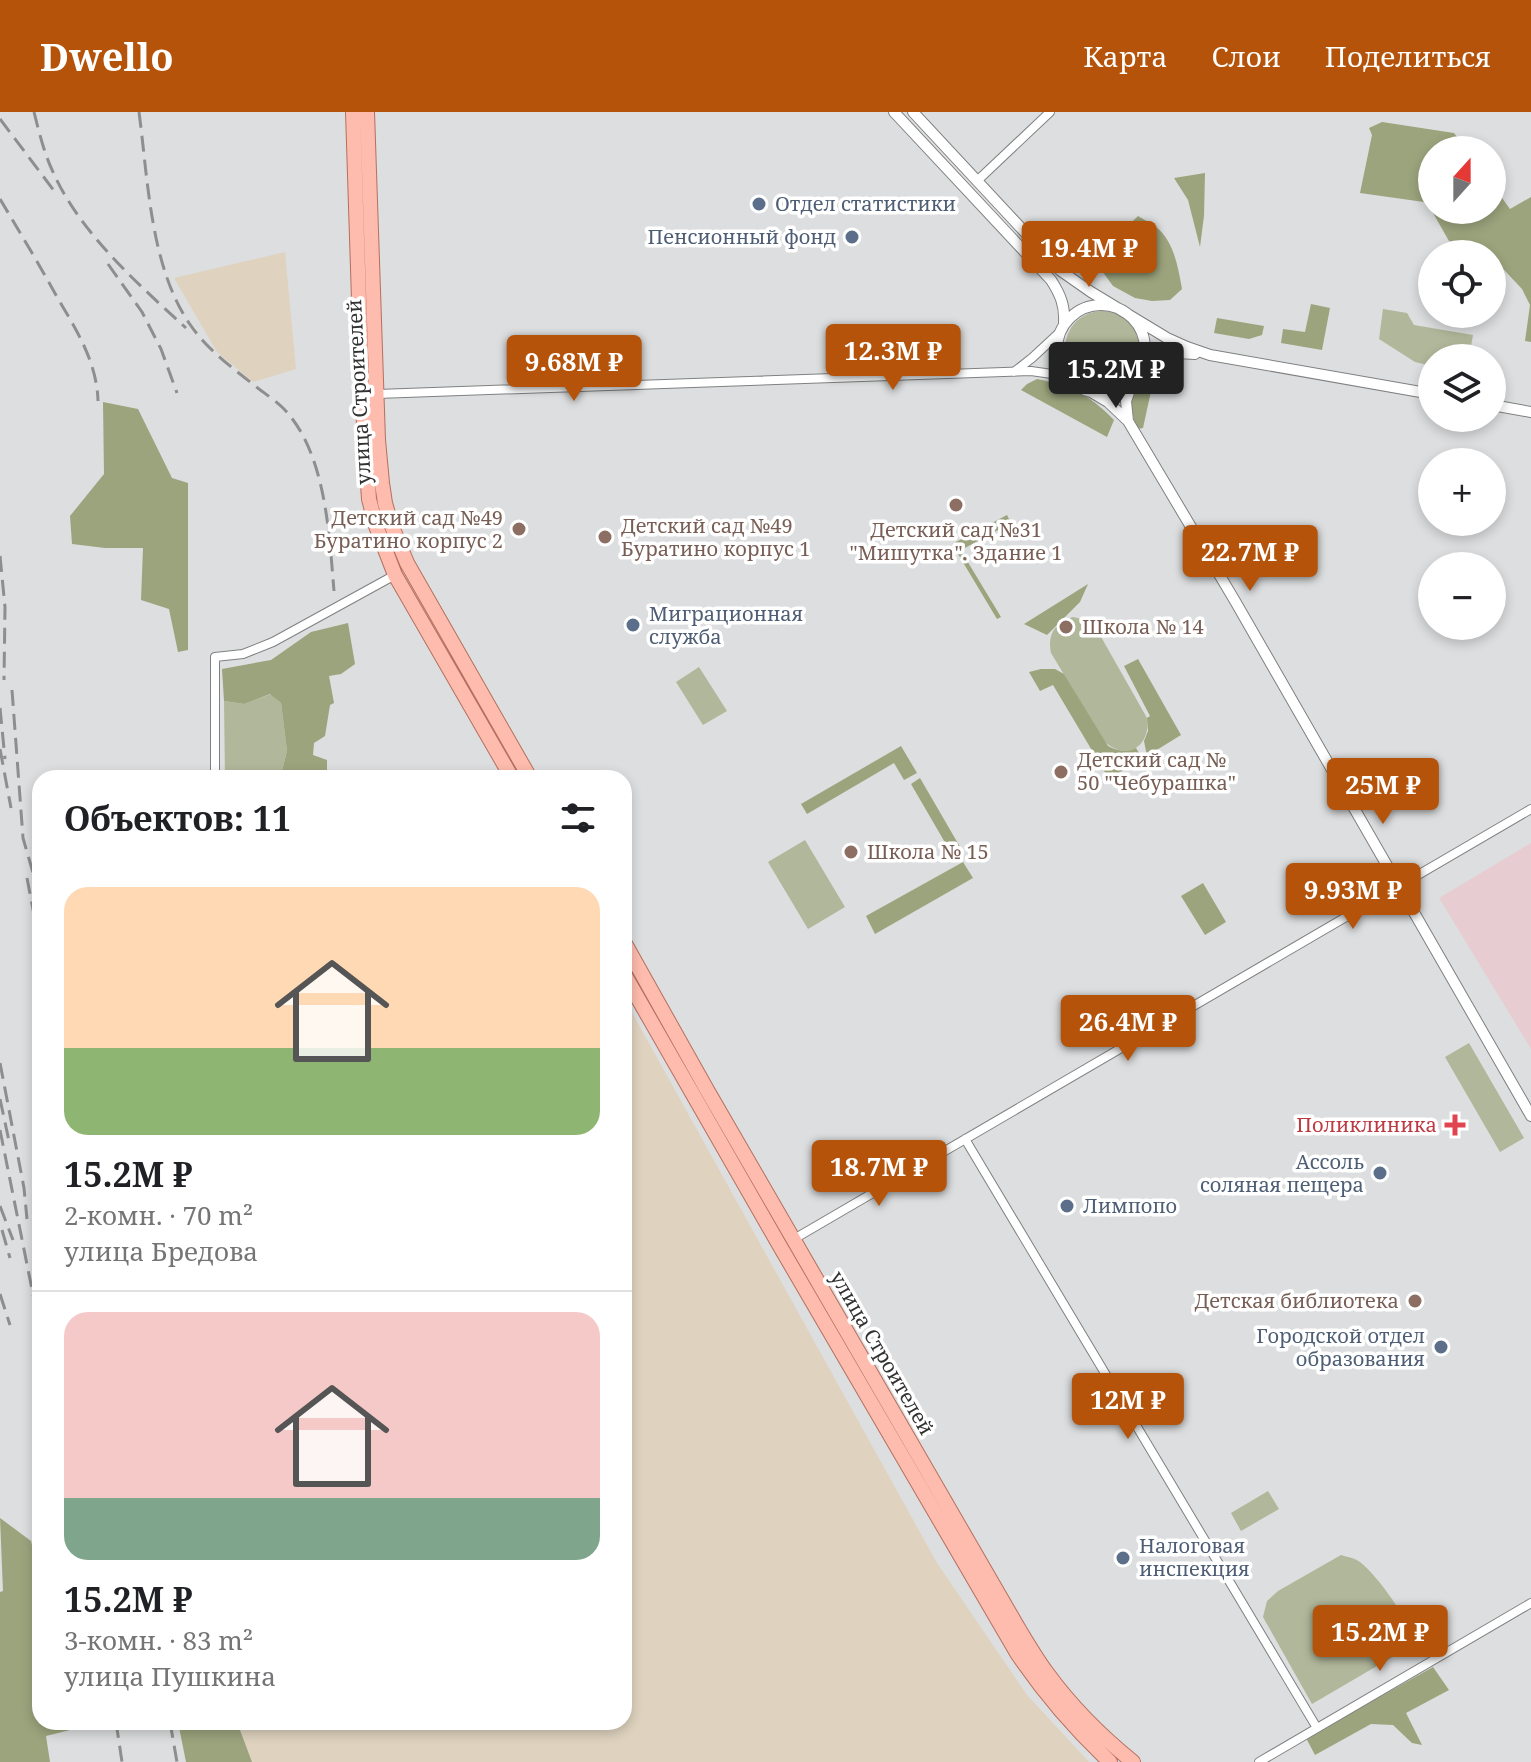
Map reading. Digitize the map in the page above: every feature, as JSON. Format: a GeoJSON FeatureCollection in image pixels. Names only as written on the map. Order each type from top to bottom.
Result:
{"type":"FeatureCollection","features":[{"type":"Feature","properties":{"kind":"main road","name":"улица Строителей"},"geometry":{"type":"LineString","coordinates":[[353,112],[364,231],[370,394],[369,499],[376,526],[395,575],[524,770]]}},
{"type":"Feature","properties":{"kind":"main road","name":"улица Строителей"},"geometry":{"type":"LineString","coordinates":[[364,231],[367,112]]}},
{"type":"Feature","properties":{"kind":"main road","name":"улица Строителей"},"geometry":{"type":"LineString","coordinates":[[370,394],[391,524],[508,770]]}},
{"type":"Feature","properties":{"kind":"main road","name":"улица Строителей"},"geometry":{"type":"LineString","coordinates":[[632,956],[707,1090],[787,1244]]}},
{"type":"Feature","properties":{"kind":"main road","name":"улица Строителей"},"geometry":{"type":"LineString","coordinates":[[632,987],[886,1415],[1017,1653],[1060,1710],[1110,1762]]}},
{"type":"Feature","properties":{"kind":"main road","name":"улица Строителей"},"geometry":{"type":"LineString","coordinates":[[886,1415],[1045,1671],[1084,1716],[1133,1762]]}},
{"type":"Feature","properties":{"kind":"street"},"geometry":{"type":"LineString","coordinates":[[894,112],[1051,280],[1061,295],[1065,312],[1056,354],[1058,363],[1068,378],[1108,402],[1128,421],[1230,592],[1531,1116]]}},
{"type":"Feature","properties":{"kind":"street"},"geometry":{"type":"LineString","coordinates":[[913,112],[1061,271],[1167,338],[1210,355]]}},
{"type":"Feature","properties":{"kind":"street"},"geometry":{"type":"LineString","coordinates":[[968,190],[1050,112]]}},
{"type":"Feature","properties":{"kind":"street"},"geometry":{"type":"LineString","coordinates":[[930,150],[939,141]]}},
{"type":"Feature","properties":{"kind":"street"},"geometry":{"type":"LineString","coordinates":[[1064,322],[1082,308],[1099,304],[1124,312],[1141,326],[1145,343],[1144,360],[1126,401],[1128,421]]}},
{"type":"Feature","properties":{"kind":"street"},"geometry":{"type":"LineString","coordinates":[[1014,372],[1059,333]]}},
{"type":"Feature","properties":{"kind":"street"},"geometry":{"type":"LineString","coordinates":[[370,394],[1014,372],[1052,374],[1103,394],[1127,386],[1150,361],[1163,354],[1210,355],[1418,392]]}},
{"type":"Feature","properties":{"kind":"street"},"geometry":{"type":"LineString","coordinates":[[1506,408],[1531,412]]}},
{"type":"Feature","properties":{"kind":"street"},"geometry":{"type":"LineString","coordinates":[[215,770],[215,657],[243,654],[273,642],[395,575]]}},
{"type":"Feature","properties":{"kind":"street"},"geometry":{"type":"LineString","coordinates":[[787,1244],[1531,809]]}},
{"type":"Feature","properties":{"kind":"street"},"geometry":{"type":"LineString","coordinates":[[965,1139],[1317,1728]]}},
{"type":"Feature","properties":{"kind":"street"},"geometry":{"type":"LineString","coordinates":[[1259,1762],[1531,1603]]}},
{"type":"Feature","properties":{"kind":"shaded area"},"geometry":{"type":"Polygon","coordinates":[[[285,252],[296,369],[253,382],[217,352],[174,278],[285,252]]]}},
{"type":"Feature","properties":{"kind":"shaded area"},"geometry":{"type":"Polygon","coordinates":[[[1531,843],[1531,1049],[1439,898],[1531,843]]]}},
{"type":"Feature","properties":{"kind":"shaded area"},"geometry":{"type":"Polygon","coordinates":[[[632,1012],[937,1563],[1027,1695],[1089,1762],[252,1762],[240,1730],[632,1730],[632,1012]]]}},
{"type":"Feature","properties":{"kind":"green space"},"geometry":{"type":"Polygon","coordinates":[[[1382,122],[1454,133],[1456,136],[1418,136],[1418,201],[1360,193],[1372,135],[1369,128],[1382,122]]]}},
{"type":"Feature","properties":{"kind":"green space"},"geometry":{"type":"Polygon","coordinates":[[[1205,173],[1200,247],[1188,200],[1174,178],[1205,173]]]}},
{"type":"Feature","properties":{"kind":"green space"},"geometry":{"type":"Polygon","coordinates":[[[1531,197],[1531,342],[1525,341],[1530,305],[1522,289],[1506,272],[1506,240],[1448,240],[1439,224],[1506,224],[1506,203],[1510,209],[1531,197]]]}},
{"type":"Feature","properties":{"kind":"green space"},"geometry":{"type":"Polygon","coordinates":[[[1138,216],[1162,233],[1174,255],[1182,289],[1170,300],[1135,298],[1113,286],[1097,264],[1104,249],[1138,216]]]}},
{"type":"Feature","properties":{"kind":"green space"},"geometry":{"type":"Polygon","coordinates":[[[1311,304],[1330,308],[1322,350],[1281,343],[1283,329],[1305,332],[1311,304]]]}},
{"type":"Feature","properties":{"kind":"green space"},"geometry":{"type":"Polygon","coordinates":[[[1383,309],[1407,313],[1418,328],[1473,335],[1471,344],[1418,344],[1418,363],[1379,339],[1383,309]]]}},
{"type":"Feature","properties":{"kind":"green space"},"geometry":{"type":"Polygon","coordinates":[[[1095,311],[1109,311],[1123,317],[1133,327],[1139,348],[1133,369],[1123,379],[1109,385],[1095,385],[1081,379],[1071,369],[1065,355],[1065,341],[1071,327],[1081,317],[1095,311]]]}},
{"type":"Feature","properties":{"kind":"green space"},"geometry":{"type":"Polygon","coordinates":[[[1217,318],[1264,326],[1262,335],[1249,339],[1214,333],[1217,318]]]}},
{"type":"Feature","properties":{"kind":"green space"},"geometry":{"type":"Polygon","coordinates":[[[1149,367],[1153,382],[1143,428],[1137,429],[1132,396],[1137,382],[1149,367]]]}},
{"type":"Feature","properties":{"kind":"green space"},"geometry":{"type":"Polygon","coordinates":[[[1037,379],[1070,388],[1088,397],[1114,420],[1107,437],[1021,390],[1037,379]]]}},
{"type":"Feature","properties":{"kind":"green space"},"geometry":{"type":"Polygon","coordinates":[[[103,402],[138,409],[172,478],[188,483],[188,650],[178,652],[169,609],[141,600],[143,548],[72,544],[70,516],[104,474],[103,402]]]}},
{"type":"Feature","properties":{"kind":"green space"},"geometry":{"type":"Polygon","coordinates":[[[1007,515],[1011,523],[963,549],[963,554],[1001,617],[997,619],[952,544],[1007,515]]]}},
{"type":"Feature","properties":{"kind":"green space"},"geometry":{"type":"Polygon","coordinates":[[[1088,584],[1080,602],[1047,635],[1024,624],[1088,584]]]}},
{"type":"Feature","properties":{"kind":"green space"},"geometry":{"type":"Polygon","coordinates":[[[1073,617],[1086,620],[1096,628],[1147,718],[1145,736],[1136,748],[1121,751],[1105,742],[1051,653],[1050,640],[1054,630],[1061,622],[1073,617]]]}},
{"type":"Feature","properties":{"kind":"green space"},"geometry":{"type":"Polygon","coordinates":[[[348,623],[355,664],[341,674],[329,676],[334,703],[330,705],[325,736],[314,743],[313,755],[327,760],[327,770],[282,770],[287,751],[281,703],[270,694],[244,704],[224,701],[222,669],[271,660],[311,632],[348,623]]]}},
{"type":"Feature","properties":{"kind":"green space"},"geometry":{"type":"Polygon","coordinates":[[[1138,659],[1181,735],[1147,756],[1144,741],[1148,731],[1147,718],[1150,716],[1124,666],[1138,659]]]}},
{"type":"Feature","properties":{"kind":"green space"},"geometry":{"type":"Polygon","coordinates":[[[699,667],[727,711],[703,725],[676,682],[699,667]]]}},
{"type":"Feature","properties":{"kind":"green space"},"geometry":{"type":"Polygon","coordinates":[[[1055,669],[1064,674],[1108,746],[1122,751],[1136,748],[1142,758],[1109,779],[1053,685],[1040,691],[1029,672],[1055,669]]]}},
{"type":"Feature","properties":{"kind":"green space"},"geometry":{"type":"Polygon","coordinates":[[[271,694],[281,703],[287,751],[282,770],[225,770],[224,701],[244,704],[271,694]]]}},
{"type":"Feature","properties":{"kind":"green space"},"geometry":{"type":"Polygon","coordinates":[[[901,746],[917,773],[904,780],[894,763],[807,814],[801,804],[901,746]]]}},
{"type":"Feature","properties":{"kind":"green space"},"geometry":{"type":"Polygon","coordinates":[[[920,778],[963,852],[954,858],[911,784],[920,778]]]}},
{"type":"Feature","properties":{"kind":"green space"},"geometry":{"type":"Polygon","coordinates":[[[805,840],[845,907],[808,929],[768,862],[805,840]]]}},
{"type":"Feature","properties":{"kind":"green space"},"geometry":{"type":"Polygon","coordinates":[[[963,862],[973,878],[875,934],[866,916],[963,862]]]}},
{"type":"Feature","properties":{"kind":"green space"},"geometry":{"type":"Polygon","coordinates":[[[1203,883],[1226,922],[1205,935],[1181,896],[1203,883]]]}},
{"type":"Feature","properties":{"kind":"green space"},"geometry":{"type":"Polygon","coordinates":[[[1469,1043],[1524,1138],[1500,1152],[1445,1057],[1469,1043]]]}},
{"type":"Feature","properties":{"kind":"green space"},"geometry":{"type":"Polygon","coordinates":[[[1268,1491],[1279,1509],[1241,1531],[1231,1513],[1268,1491]]]}},
{"type":"Feature","properties":{"kind":"green space"},"geometry":{"type":"Polygon","coordinates":[[[0,1518],[31,1541],[32,1545],[32,1730],[70,1730],[46,1736],[50,1762],[0,1762],[0,1592],[3,1591],[0,1518]]]}},
{"type":"Feature","properties":{"kind":"green space"},"geometry":{"type":"Polygon","coordinates":[[[1341,1555],[1358,1561],[1376,1578],[1400,1610],[1418,1642],[1312,1704],[1263,1617],[1267,1601],[1278,1591],[1341,1555]]]}},
{"type":"Feature","properties":{"kind":"green space"},"geometry":{"type":"Polygon","coordinates":[[[1433,1667],[1449,1690],[1406,1713],[1422,1745],[1412,1743],[1393,1725],[1371,1724],[1315,1755],[1306,1738],[1433,1667]]]}},
{"type":"Feature","properties":{"kind":"green space"},"geometry":{"type":"Polygon","coordinates":[[[180,1730],[240,1730],[252,1762],[186,1762],[180,1730]]]}},
{"type":"Feature","properties":{"kind":"railway"},"geometry":{"type":"LineString","coordinates":[[34,112],[50,165],[78,216],[112,256],[186,328]]}},
{"type":"Feature","properties":{"kind":"railway"},"geometry":{"type":"LineString","coordinates":[[139,112],[158,248],[176,300],[204,342],[280,405],[297,426],[317,470],[323,494],[334,591]]}},
{"type":"Feature","properties":{"kind":"railway"},"geometry":{"type":"LineString","coordinates":[[0,119],[55,192]]}},
{"type":"Feature","properties":{"kind":"railway"},"geometry":{"type":"LineString","coordinates":[[0,199],[84,346],[94,373],[98,401]]}},
{"type":"Feature","properties":{"kind":"railway"},"geometry":{"type":"LineString","coordinates":[[108,264],[142,312],[161,349],[177,393]]}},
{"type":"Feature","properties":{"kind":"railway"},"geometry":{"type":"LineString","coordinates":[[0,556],[5,607],[4,680]]}},
{"type":"Feature","properties":{"kind":"railway"},"geometry":{"type":"LineString","coordinates":[[12,690],[23,838],[32,869]]}},
{"type":"Feature","properties":{"kind":"railway"},"geometry":{"type":"LineString","coordinates":[[0,708],[5,759]]}},
{"type":"Feature","properties":{"kind":"railway"},"geometry":{"type":"LineString","coordinates":[[0,749],[11,808]]}},
{"type":"Feature","properties":{"kind":"railway"},"geometry":{"type":"LineString","coordinates":[[27,878],[32,904]]}},
{"type":"Feature","properties":{"kind":"railway"},"geometry":{"type":"LineString","coordinates":[[0,1063],[27,1219]]}},
{"type":"Feature","properties":{"kind":"railway"},"geometry":{"type":"LineString","coordinates":[[0,1099],[9,1141]]}},
{"type":"Feature","properties":{"kind":"railway"},"geometry":{"type":"LineString","coordinates":[[0,1130],[32,1289]]}},
{"type":"Feature","properties":{"kind":"railway"},"geometry":{"type":"LineString","coordinates":[[0,1206],[13,1240]]}},
{"type":"Feature","properties":{"kind":"railway"},"geometry":{"type":"LineString","coordinates":[[2,1230],[10,1258]]}},
{"type":"Feature","properties":{"kind":"railway"},"geometry":{"type":"LineString","coordinates":[[0,1294],[10,1325]]}},
{"type":"Feature","properties":{"kind":"railway"},"geometry":{"type":"LineString","coordinates":[[117,1730],[122,1762]]}},
{"type":"Feature","properties":{"kind":"railway"},"geometry":{"type":"LineString","coordinates":[[171,1730],[177,1762]]}},
{"type":"Feature","properties":{"kind":"place","name":"Отдел статистики"},"geometry":{"type":"Point","coordinates":[759,204]}},
{"type":"Feature","properties":{"kind":"place","name":"Пенсионный фонд"},"geometry":{"type":"Point","coordinates":[852,237]}},
{"type":"Feature","properties":{"kind":"place","name":"Детский сад №31 \"Мишутка\". Здание 1"},"geometry":{"type":"Point","coordinates":[956,505]}},
{"type":"Feature","properties":{"kind":"place","name":"Детский сад №49 Буратино корпус 2"},"geometry":{"type":"Point","coordinates":[519,529]}},
{"type":"Feature","properties":{"kind":"place","name":"Детский сад №49 Буратино корпус 1"},"geometry":{"type":"Point","coordinates":[605,537]}},
{"type":"Feature","properties":{"kind":"place","name":"Миграционная служба"},"geometry":{"type":"Point","coordinates":[633,625]}},
{"type":"Feature","properties":{"kind":"place","name":"Школа № 14"},"geometry":{"type":"Point","coordinates":[1066,627]}},
{"type":"Feature","properties":{"kind":"place","name":"Детский сад № 50 \"Чебурашка\""},"geometry":{"type":"Point","coordinates":[1061,772]}},
{"type":"Feature","properties":{"kind":"place","name":"Школа № 15"},"geometry":{"type":"Point","coordinates":[851,852]}},
{"type":"Feature","properties":{"kind":"place","name":"Поликлиника"},"geometry":{"type":"Point","coordinates":[1455,1125]}},
{"type":"Feature","properties":{"kind":"place","name":"Ассоль соляная пещера"},"geometry":{"type":"Point","coordinates":[1380,1173]}},
{"type":"Feature","properties":{"kind":"place","name":"Лимпопо"},"geometry":{"type":"Point","coordinates":[1067,1206]}},
{"type":"Feature","properties":{"kind":"place","name":"Детская библиотека"},"geometry":{"type":"Point","coordinates":[1415,1301]}},
{"type":"Feature","properties":{"kind":"place","name":"Городской отдел образования"},"geometry":{"type":"Point","coordinates":[1441,1347]}},
{"type":"Feature","properties":{"kind":"place","name":"Налоговая инспекция"},"geometry":{"type":"Point","coordinates":[1123,1558]}}]}
